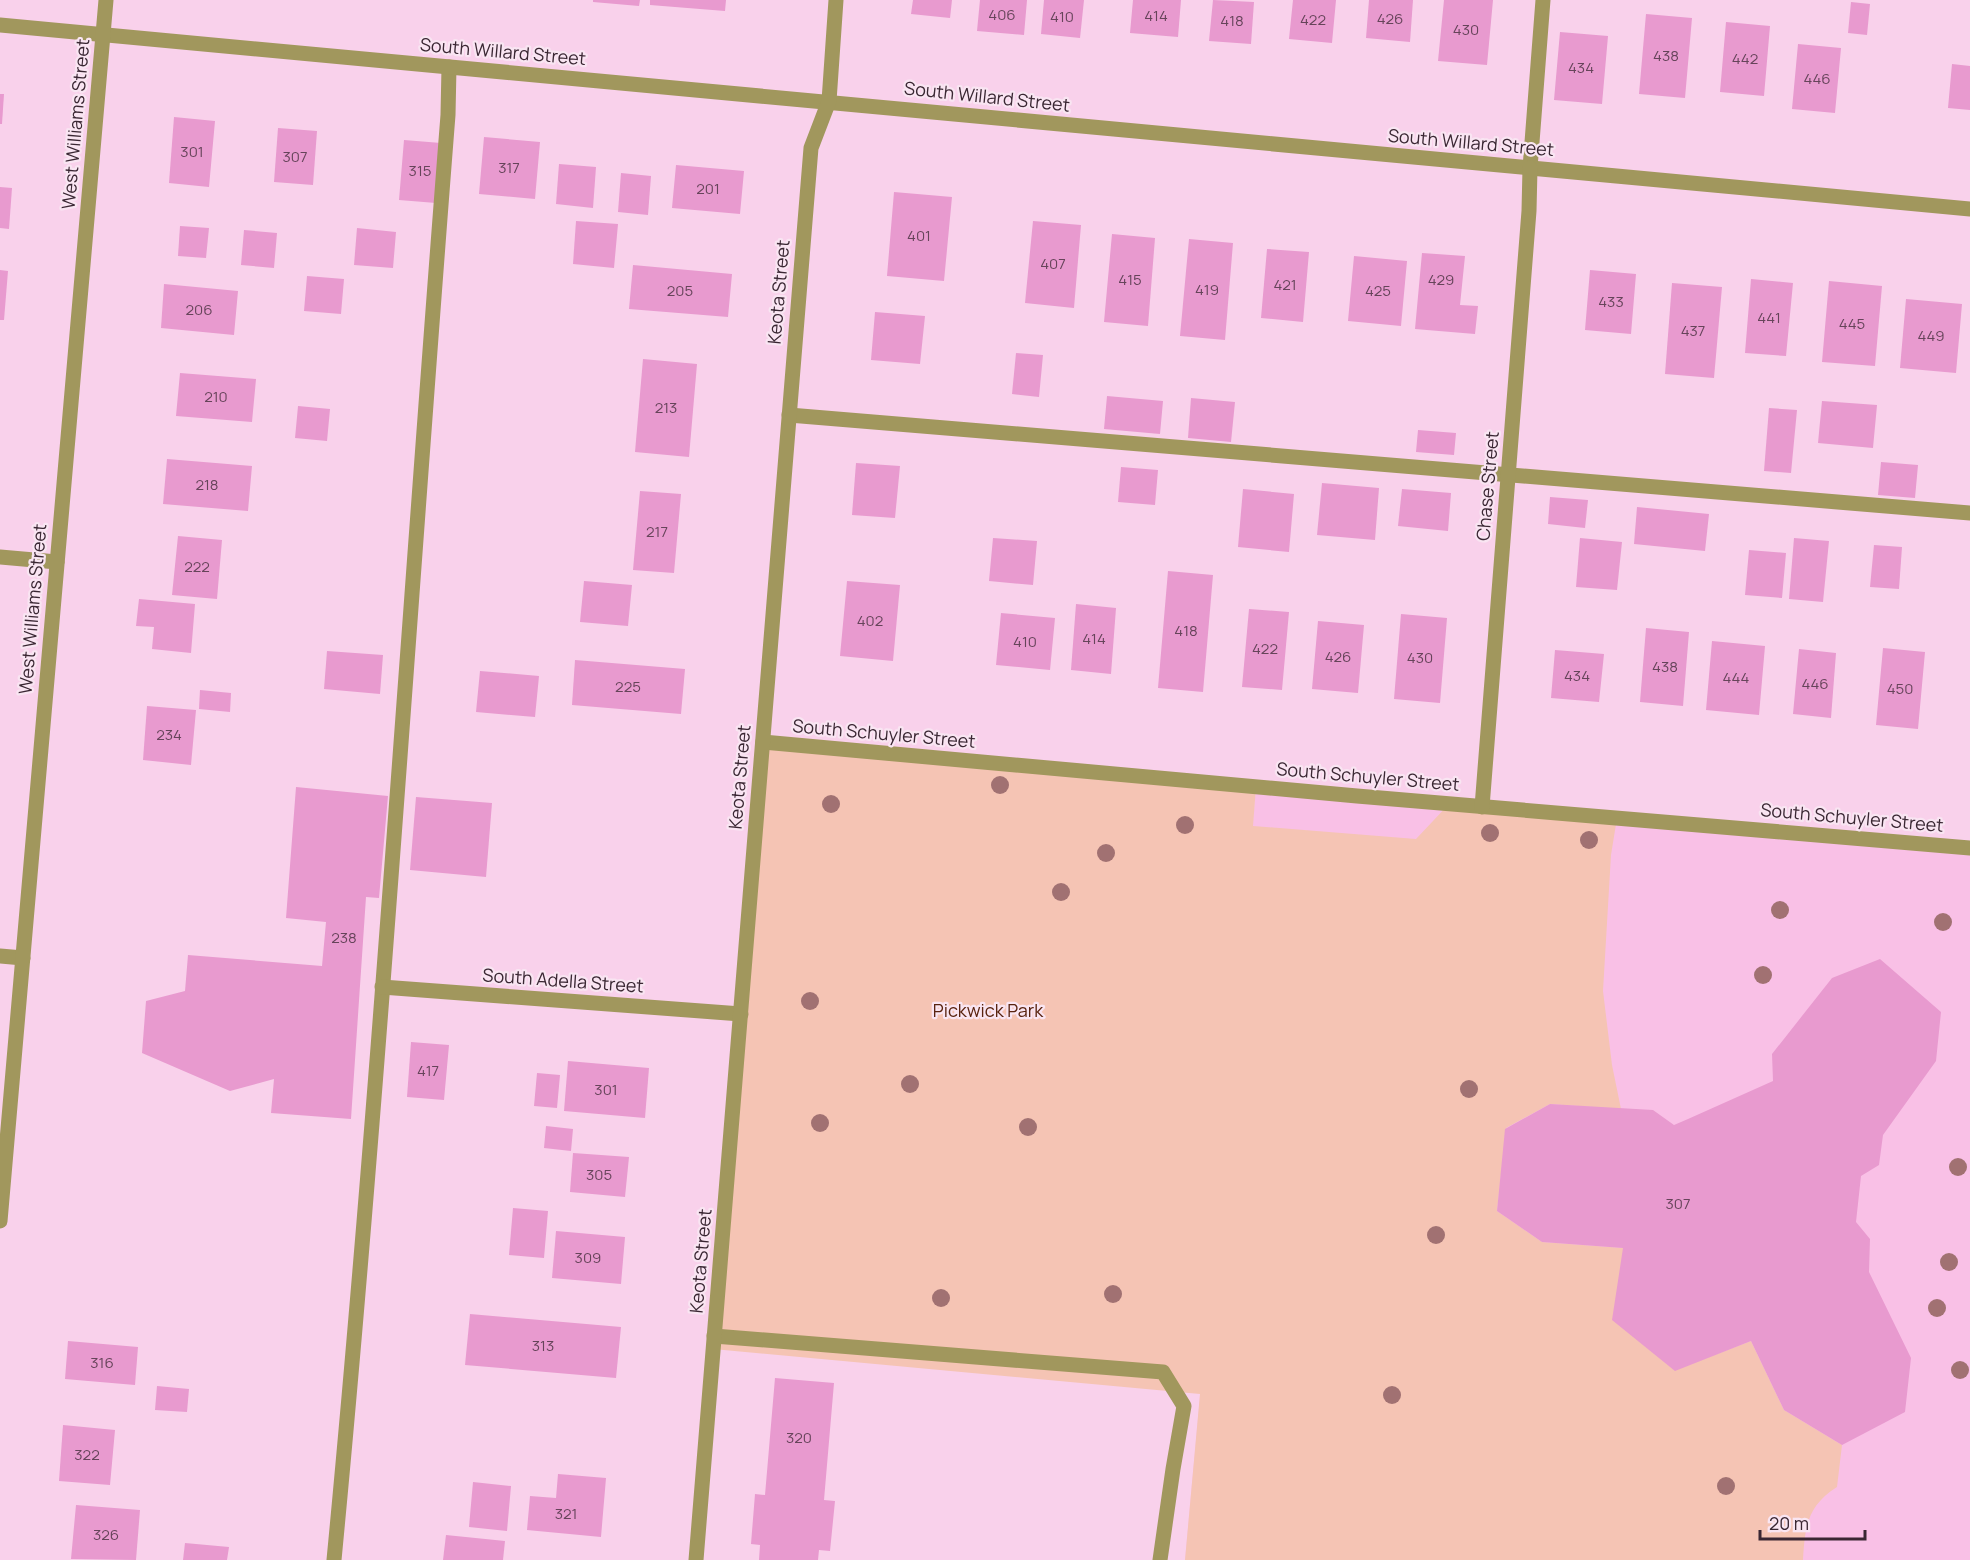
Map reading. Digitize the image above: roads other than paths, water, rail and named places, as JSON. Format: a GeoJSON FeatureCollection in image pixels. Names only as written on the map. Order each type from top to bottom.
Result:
{"type":"FeatureCollection","features":[{"type":"Feature","properties":{"kind":"street","name":"West Williams Street"},"geometry":{"type":"LineString","coordinates":[[0,1221],[106,0]]}},
{"type":"Feature","properties":{"kind":"street","name":"Keota Street"},"geometry":{"type":"LineString","coordinates":[[696,1560],[811,148],[829,101],[837,0]]}},
{"type":"Feature","properties":{"kind":"street","name":"Chase Street"},"geometry":{"type":"LineString","coordinates":[[1482,807],[1529,211],[1530,168],[1543,0]]}},
{"type":"Feature","properties":{"kind":"street","name":"South Willard Street"},"geometry":{"type":"LineString","coordinates":[[0,25],[1970,209]]}},
{"type":"Feature","properties":{"kind":"street"},"geometry":{"type":"LineString","coordinates":[[334,1560],[347,1427],[382,987],[448,115],[449,67]]}},
{"type":"Feature","properties":{"kind":"street"},"geometry":{"type":"LineString","coordinates":[[789,415],[1970,513]]}},
{"type":"Feature","properties":{"kind":"street"},"geometry":{"type":"LineString","coordinates":[[0,557],[57,562]]}},
{"type":"Feature","properties":{"kind":"street","name":"South Schuyler Street"},"geometry":{"type":"LineString","coordinates":[[763,742],[1482,807],[1970,848]]}},
{"type":"Feature","properties":{"kind":"street"},"geometry":{"type":"LineString","coordinates":[[0,956],[23,958]]}},
{"type":"Feature","properties":{"kind":"street","name":"South Adella Street"},"geometry":{"type":"LineString","coordinates":[[382,987],[741,1014]]}},
{"type":"Feature","properties":{"kind":"street"},"geometry":{"type":"LineString","coordinates":[[714,1336],[1163,1372],[1184,1406],[1160,1560]]}},
{"type":"Feature","properties":{"kind":"park label","name":"Pickwick Park"},"geometry":{"type":"Point","coordinates":[988,1011]}}]}
